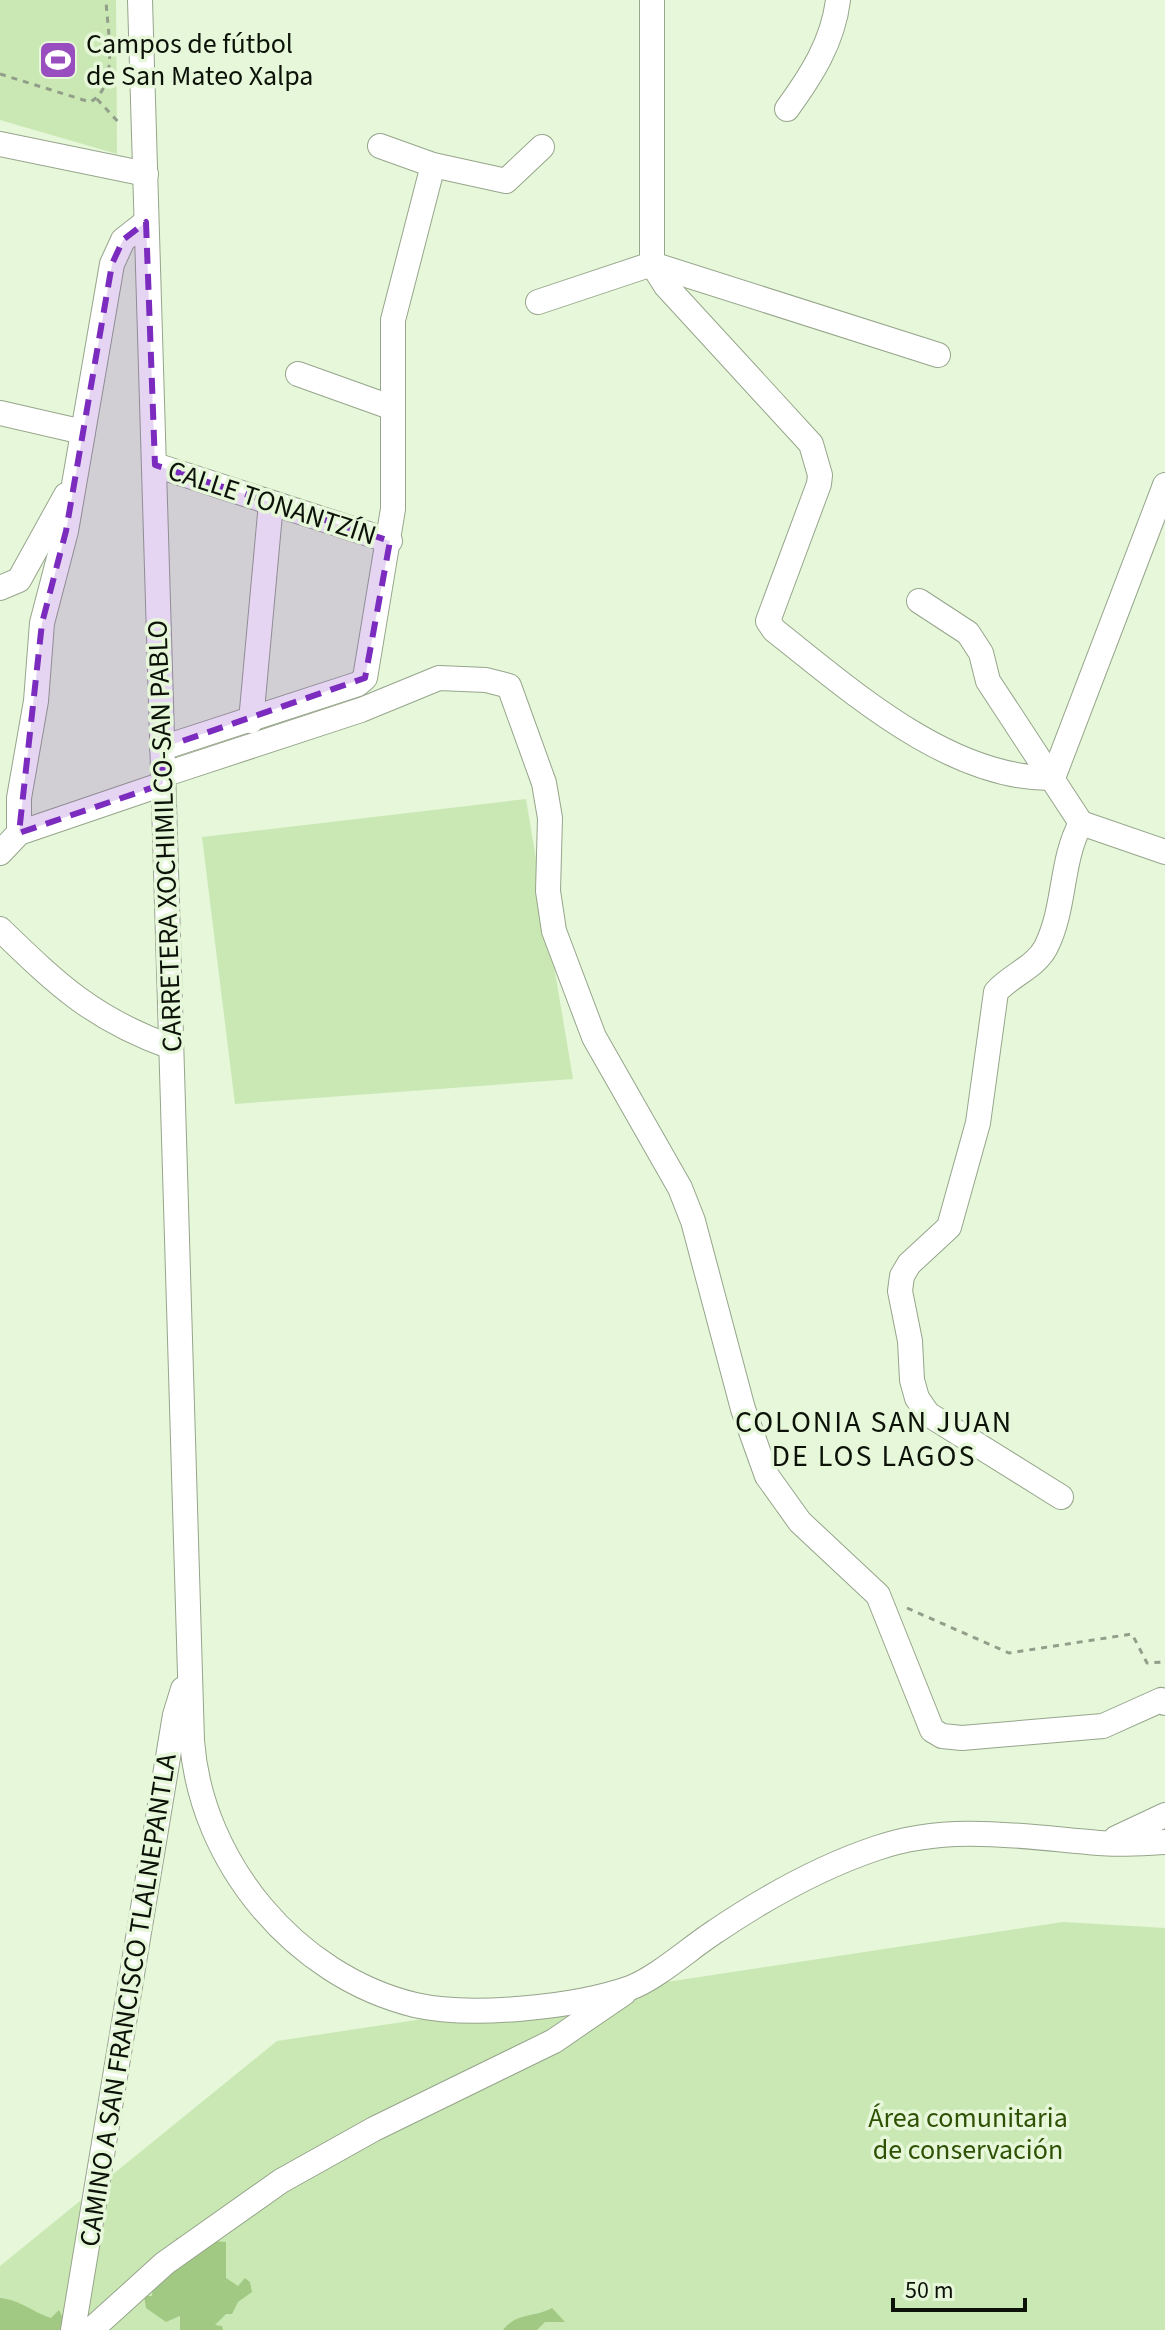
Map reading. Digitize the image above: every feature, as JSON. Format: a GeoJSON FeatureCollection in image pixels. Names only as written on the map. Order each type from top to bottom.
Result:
{"type":"FeatureCollection","features":[{"type":"Feature","properties":{"kind":"street","name":"CARRETERA XOCHIMILCO-SAN PABLO"},"geometry":{"type":"LineString","coordinates":[[140,0],[189,1671],[195,1776],[206,1816],[239,1878],[265,1915],[299,1944],[379,1992],[413,2005],[461,2013],[516,2009],[632,1987]]}},
{"type":"Feature","properties":{"kind":"street"},"geometry":{"type":"LineString","coordinates":[[652,0],[652,264],[666,286],[811,444],[819,466],[819,484],[771,606],[768,621],[774,630],[876,712],[943,748],[980,763],[1037,778],[1053,778]]}},
{"type":"Feature","properties":{"kind":"street"},"geometry":{"type":"LineString","coordinates":[[787,109],[815,71],[834,23],[838,0]]}},
{"type":"Feature","properties":{"kind":"street"},"geometry":{"type":"LineString","coordinates":[[0,144],[146,174]]}},
{"type":"Feature","properties":{"kind":"street"},"geometry":{"type":"LineString","coordinates":[[380,146],[433,165],[506,181],[542,147]]}},
{"type":"Feature","properties":{"kind":"street"},"geometry":{"type":"LineString","coordinates":[[162,748],[251,721],[358,684],[365,678],[390,541],[393,320],[433,165]]}},
{"type":"Feature","properties":{"kind":"street"},"geometry":{"type":"LineString","coordinates":[[19,833],[19,798],[36,701],[42,623],[66,531],[116,251],[130,233],[146,222]]}},
{"type":"Feature","properties":{"kind":"street"},"geometry":{"type":"LineString","coordinates":[[538,302],[652,264],[938,355]]}},
{"type":"Feature","properties":{"kind":"street"},"geometry":{"type":"LineString","coordinates":[[298,374],[393,408]]}},
{"type":"Feature","properties":{"kind":"street"},"geometry":{"type":"LineString","coordinates":[[0,413],[83,432]]}},
{"type":"Feature","properties":{"kind":"street","name":"CALLE TONANTZÍN"},"geometry":{"type":"LineString","coordinates":[[155,465],[390,541]]}},
{"type":"Feature","properties":{"kind":"street"},"geometry":{"type":"LineString","coordinates":[[0,588],[19,580],[76,475]]}},
{"type":"Feature","properties":{"kind":"street"},"geometry":{"type":"LineString","coordinates":[[1053,778],[1165,485]]}},
{"type":"Feature","properties":{"kind":"street"},"geometry":{"type":"LineString","coordinates":[[251,721],[271,503]]}},
{"type":"Feature","properties":{"kind":"street"},"geometry":{"type":"LineString","coordinates":[[919,601],[968,633],[981,653],[988,681],[1081,823],[1165,851]]}},
{"type":"Feature","properties":{"kind":"street"},"geometry":{"type":"LineString","coordinates":[[0,853],[19,833],[361,710],[439,678],[486,680],[509,686],[544,783],[550,818],[548,891],[554,931],[594,1037],[680,1188],[693,1221],[743,1409],[767,1476],[800,1522],[878,1595],[932,1730],[942,1736],[962,1738],[1103,1726],[1163,1701]]}},
{"type":"Feature","properties":{"kind":"street"},"geometry":{"type":"LineString","coordinates":[[1061,1497],[928,1414],[917,1398],[912,1380],[910,1341],[900,1291],[909,1264],[949,1227],[978,1123],[996,992],[1036,961],[1045,948],[1063,894],[1069,844],[1081,823]]}},
{"type":"Feature","properties":{"kind":"street"},"geometry":{"type":"LineString","coordinates":[[0,929],[64,991],[102,1018],[171,1047]]}},
{"type":"Feature","properties":{"kind":"street","name":"CAMINO A SAN FRANCISCO TLALNEPANTLA"},"geometry":{"type":"LineString","coordinates":[[73,2330],[175,1715],[189,1671]]}},
{"type":"Feature","properties":{"kind":"street"},"geometry":{"type":"LineString","coordinates":[[1102,1843],[1165,1815]]}},
{"type":"Feature","properties":{"kind":"street"},"geometry":{"type":"LineString","coordinates":[[91,2330],[165,2263],[281,2181],[374,2129],[554,2041],[731,1921],[793,1885],[878,1847],[926,1836],[967,1833],[1102,1843],[1165,1842]]}},
{"type":"Feature","properties":{"kind":"path"},"geometry":{"type":"LineString","coordinates":[[0,74],[90,102],[97,99],[104,88],[108,71],[106,0]]}},
{"type":"Feature","properties":{"kind":"path"},"geometry":{"type":"LineString","coordinates":[[97,99],[127,130],[144,136]]}},
{"type":"Feature","properties":{"kind":"path"},"geometry":{"type":"LineString","coordinates":[[878,1595],[1009,1653],[1132,1634],[1147,1663],[1165,1662]]}},
{"type":"Feature","properties":{"kind":"highlighted area"},"geometry":{"type":"Polygon","coordinates":[[[146,222],[155,465],[390,541],[365,678],[162,748],[163,784],[19,833],[42,623],[66,531],[112,264],[123,240],[146,222]]]}},
{"type":"Feature","properties":{"kind":"green space","name":"Campos de fútbol de San Mateo Xalpa"},"geometry":{"type":"Polygon","coordinates":[[[0,0],[116,0],[117,154],[0,120],[0,0]]]}},
{"type":"Feature","properties":{"kind":"green space"},"geometry":{"type":"Polygon","coordinates":[[[526,799],[573,1079],[235,1104],[202,837],[526,799]]]}},
{"type":"Feature","properties":{"kind":"green space","name":"Área comunitaria de conservación"},"geometry":{"type":"Polygon","coordinates":[[[1063,1922],[1165,1928],[1165,2330],[0,2330],[0,2266],[277,2041],[1063,1922]]]}},
{"type":"Feature","properties":{"kind":"green space"},"geometry":{"type":"Polygon","coordinates":[[[176,2238],[226,2242],[226,2278],[238,2286],[245,2278],[250,2282],[252,2292],[238,2302],[232,2314],[226,2314],[215,2325],[222,2326],[223,2330],[180,2330],[180,2316],[166,2322],[146,2308],[144,2296],[152,2296],[154,2275],[184,2254],[176,2238]]]}},
{"type":"Feature","properties":{"kind":"green space"},"geometry":{"type":"Polygon","coordinates":[[[0,2298],[51,2318],[59,2310],[69,2330],[0,2330],[0,2298]]]}},
{"type":"Feature","properties":{"kind":"green space"},"geometry":{"type":"Polygon","coordinates":[[[552,2308],[565,2322],[545,2322],[537,2330],[503,2330],[514,2320],[552,2308]]]}},
{"type":"Feature","properties":{"kind":"place","name":"Campos de fútbol de San Mateo Xalpa"},"geometry":{"type":"Point","coordinates":[58,60]}},
{"type":"Feature","properties":{"kind":"district","name":"COLONIA SAN JUAN DE LOS LAGOS"},"geometry":{"type":"Point","coordinates":[874,1439]}}]}
